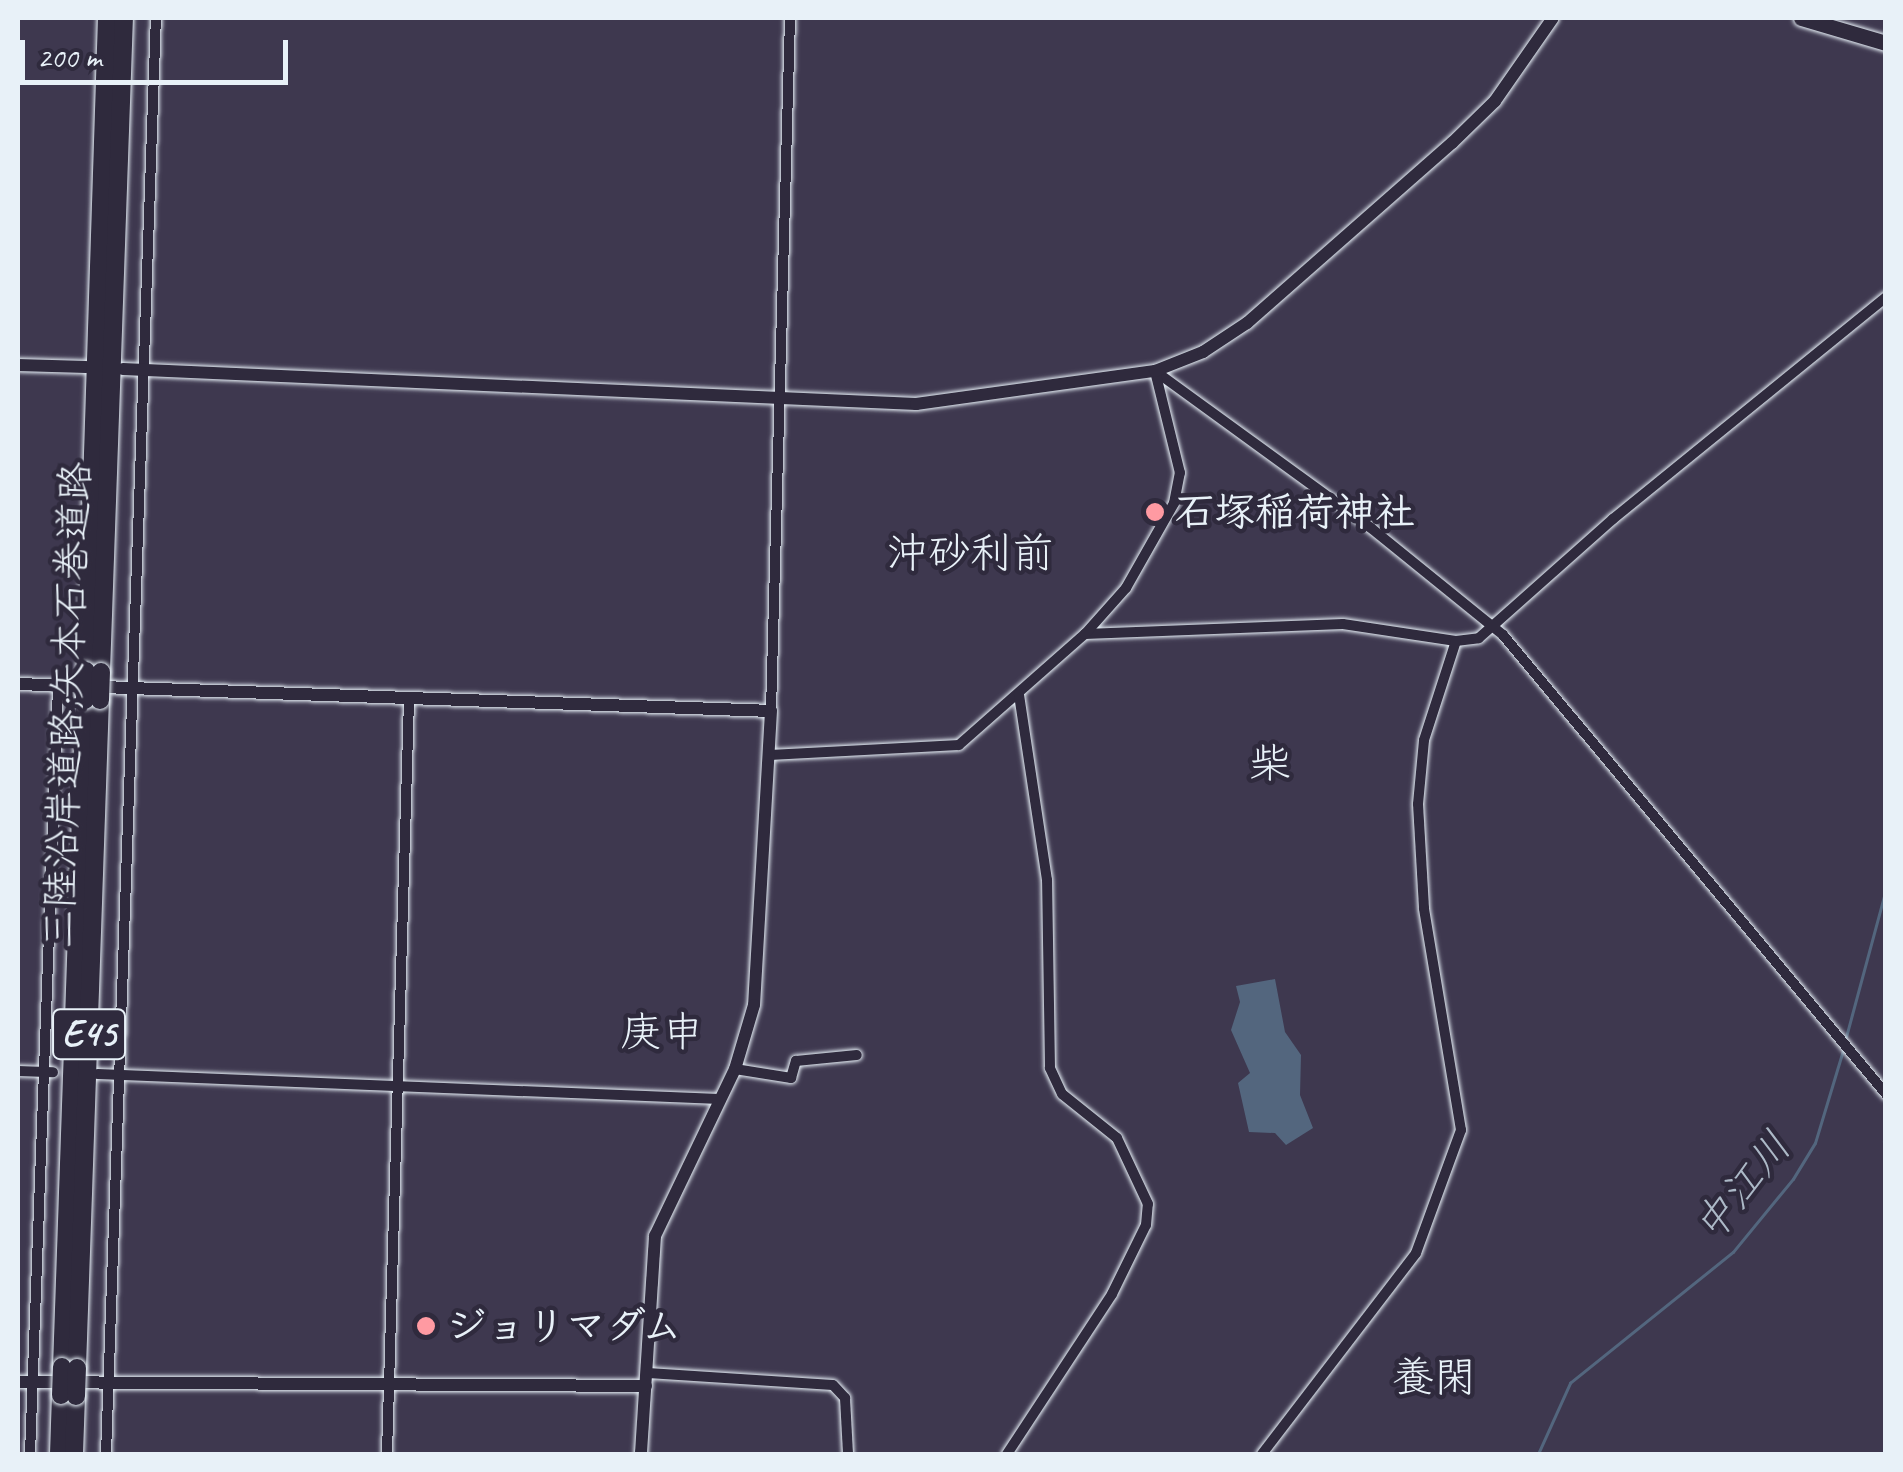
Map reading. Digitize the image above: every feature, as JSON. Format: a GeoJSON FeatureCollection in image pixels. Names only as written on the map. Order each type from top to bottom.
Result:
{"type":"FeatureCollection","features":[{"type":"Feature","properties":{"kind":"highway","name":"三陸沿岸道路;矢本石巻道路"},"geometry":{"type":"LineString","coordinates":[[94,672],[107,18]]}},
{"type":"Feature","properties":{"kind":"highway","name":"三陸沿岸道路;矢本石巻道路"},"geometry":{"type":"LineString","coordinates":[[59,1454],[70,1368],[94,672],[124,18]]}},
{"type":"Feature","properties":{"kind":"highway","name":"三陸沿岸道路;矢本石巻道路"},"geometry":{"type":"LineString","coordinates":[[68,1395],[74,1454]]}},
{"type":"Feature","properties":{"kind":"main road"},"geometry":{"type":"LineString","coordinates":[[1801,18],[1886,43]]}},
{"type":"Feature","properties":{"kind":"street"},"geometry":{"type":"LineString","coordinates":[[106,1454],[128,688],[156,18]]}},
{"type":"Feature","properties":{"kind":"street"},"geometry":{"type":"LineString","coordinates":[[641,1454],[655,1236],[735,1068],[760,968],[783,398],[790,18]]}},
{"type":"Feature","properties":{"kind":"street"},"geometry":{"type":"LineString","coordinates":[[123,369],[916,404],[1154,371],[1204,352],[1247,323],[1452,143],[1495,101],[1553,18]]}},
{"type":"Feature","properties":{"kind":"street"},"geometry":{"type":"LineString","coordinates":[[1086,634],[1343,624],[1456,641],[1479,638],[1613,518],[1886,297]]}},
{"type":"Feature","properties":{"kind":"street"},"geometry":{"type":"LineString","coordinates":[[18,364],[86,367]]}},
{"type":"Feature","properties":{"kind":"street"},"geometry":{"type":"LineString","coordinates":[[1154,371],[1371,528],[1494,627],[1886,1094]]}},
{"type":"Feature","properties":{"kind":"street"},"geometry":{"type":"LineString","coordinates":[[770,755],[836,757],[959,745],[1086,634],[1126,588],[1174,503],[1180,472],[1154,371]]}},
{"type":"Feature","properties":{"kind":"street"},"geometry":{"type":"LineString","coordinates":[[1262,1454],[1416,1253],[1460,1130],[1424,908],[1418,804],[1424,740],[1456,641]]}},
{"type":"Feature","properties":{"kind":"street"},"geometry":{"type":"LineString","coordinates":[[18,684],[772,711]]}},
{"type":"Feature","properties":{"kind":"street"},"geometry":{"type":"LineString","coordinates":[[30,1454],[49,1072],[58,686]]}},
{"type":"Feature","properties":{"kind":"street"},"geometry":{"type":"LineString","coordinates":[[1007,1454],[1112,1294],[1146,1224],[1148,1204],[1116,1138],[1062,1094],[1050,1068],[1047,880],[1019,694]]}},
{"type":"Feature","properties":{"kind":"street"},"geometry":{"type":"LineString","coordinates":[[388,1454],[409,700]]}},
{"type":"Feature","properties":{"kind":"street"},"geometry":{"type":"LineString","coordinates":[[735,1068],[792,1078],[796,1061],[857,1055]]}},
{"type":"Feature","properties":{"kind":"street"},"geometry":{"type":"LineString","coordinates":[[18,1071],[49,1072]]}},
{"type":"Feature","properties":{"kind":"street"},"geometry":{"type":"LineString","coordinates":[[98,1074],[720,1099]]}},
{"type":"Feature","properties":{"kind":"street"},"geometry":{"type":"LineString","coordinates":[[18,1382],[647,1379],[833,1384],[845,1398],[848,1454]]}},
{"type":"Feature","properties":{"kind":"water"},"geometry":{"type":"Polygon","coordinates":[[[1275,979],[1285,1032],[1301,1055],[1300,1095],[1313,1128],[1286,1145],[1275,1133],[1249,1132],[1238,1083],[1250,1073],[1231,1030],[1240,1002],[1236,986],[1275,979]]]}},
{"type":"Feature","properties":{"kind":"waterway","name":"中江川"},"geometry":{"type":"LineString","coordinates":[[1846,1037],[1886,889]]}},
{"type":"Feature","properties":{"kind":"waterway","name":"中江川"},"geometry":{"type":"LineString","coordinates":[[1538,1454],[1570,1383],[1733,1252],[1793,1179],[1815,1143],[1843,1050]]}},
{"type":"Feature","properties":{"kind":"place","name":"石塚稲荷神社"},"geometry":{"type":"Point","coordinates":[1155,512]}},
{"type":"Feature","properties":{"kind":"place","name":"ジョリマダム"},"geometry":{"type":"Point","coordinates":[426,1326]}},
{"type":"Feature","properties":{"kind":"district","name":"沖砂利前"},"geometry":{"type":"Point","coordinates":[970,554]}},
{"type":"Feature","properties":{"kind":"district","name":"柴"},"geometry":{"type":"Point","coordinates":[1270,764]}},
{"type":"Feature","properties":{"kind":"district","name":"庚申"},"geometry":{"type":"Point","coordinates":[662,1033]}},
{"type":"Feature","properties":{"kind":"district","name":"養閑"},"geometry":{"type":"Point","coordinates":[1434,1378]}}]}
